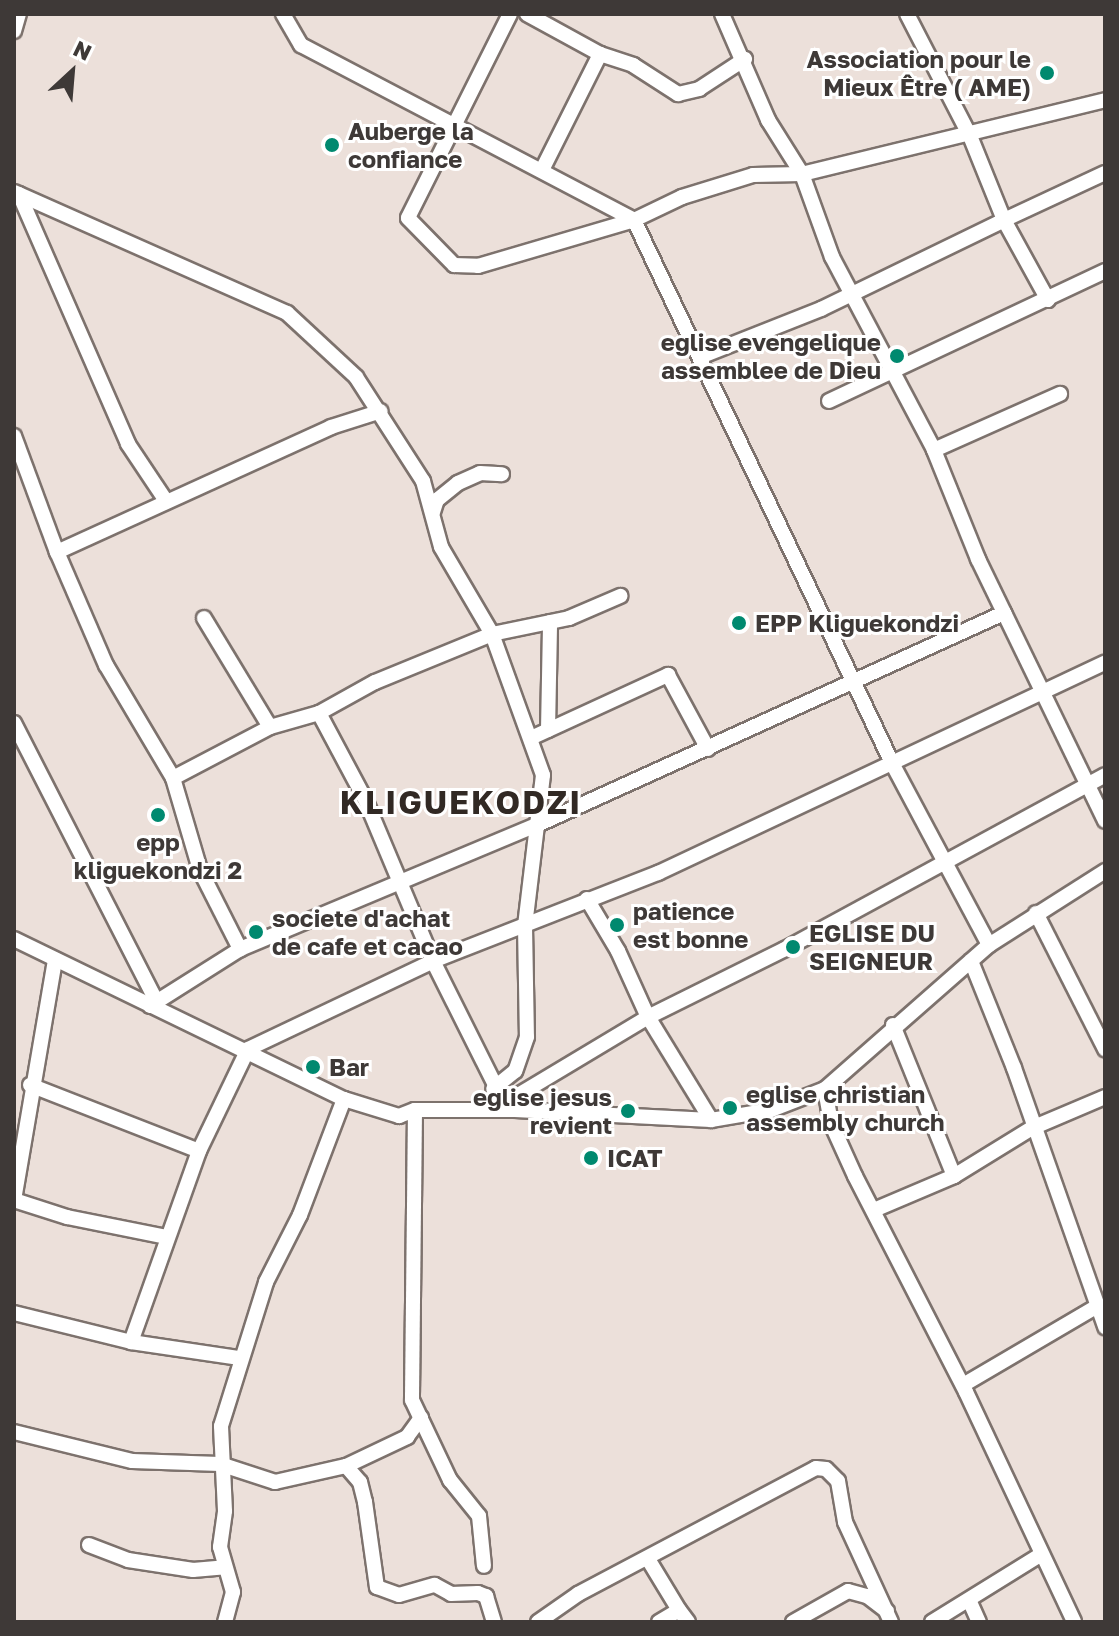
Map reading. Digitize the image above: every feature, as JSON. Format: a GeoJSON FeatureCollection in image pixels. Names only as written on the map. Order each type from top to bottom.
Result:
{"type":"FeatureCollection","features":[{"type":"Feature","properties":{"kind":"street"},"geometry":{"type":"LineString","coordinates":[[14,31],[19,14]]}},
{"type":"Feature","properties":{"kind":"street"},"geometry":{"type":"LineString","coordinates":[[283,14],[301,45],[393,89],[452,126],[634,220],[893,765],[989,945]]}},
{"type":"Feature","properties":{"kind":"street"},"geometry":{"type":"LineString","coordinates":[[510,14],[408,213],[454,265],[478,266],[634,220],[682,197],[753,175],[802,174],[970,136],[1105,100]]}},
{"type":"Feature","properties":{"kind":"street"},"geometry":{"type":"LineString","coordinates":[[527,14],[600,54],[633,65],[678,94],[699,89],[745,59]]}},
{"type":"Feature","properties":{"kind":"street"},"geometry":{"type":"LineString","coordinates":[[722,14],[745,59],[768,120],[802,174],[832,257],[934,450],[1004,613],[1091,783],[1105,821]]}},
{"type":"Feature","properties":{"kind":"street"},"geometry":{"type":"LineString","coordinates":[[907,14],[970,136],[1004,220],[1048,300]]}},
{"type":"Feature","properties":{"kind":"street"},"geometry":{"type":"LineString","coordinates":[[542,170],[600,54]]}},
{"type":"Feature","properties":{"kind":"street"},"geometry":{"type":"LineString","coordinates":[[700,357],[851,293],[1105,173]]}},
{"type":"Feature","properties":{"kind":"street"},"geometry":{"type":"LineString","coordinates":[[16,193],[264,300],[335,356],[381,411],[423,481],[447,562],[492,634],[533,737],[543,775],[525,926],[527,1037],[515,1071],[493,1089]]}},
{"type":"Feature","properties":{"kind":"street"},"geometry":{"type":"LineString","coordinates":[[16,193],[128,444],[166,501]]}},
{"type":"Feature","properties":{"kind":"street"},"geometry":{"type":"LineString","coordinates":[[829,401],[1105,271]]}},
{"type":"Feature","properties":{"kind":"street"},"geometry":{"type":"LineString","coordinates":[[934,450],[1060,394]]}},
{"type":"Feature","properties":{"kind":"street"},"geometry":{"type":"LineString","coordinates":[[57,552],[166,501],[277,456],[331,427],[381,411]]}},
{"type":"Feature","properties":{"kind":"street"},"geometry":{"type":"LineString","coordinates":[[14,436],[57,552],[106,665],[173,778],[200,870],[240,949]]}},
{"type":"Feature","properties":{"kind":"street"},"geometry":{"type":"LineString","coordinates":[[433,512],[437,500],[458,483],[480,473],[502,474]]}},
{"type":"Feature","properties":{"kind":"street"},"geometry":{"type":"LineString","coordinates":[[173,778],[270,727],[319,713],[375,682],[492,634],[550,622],[620,596]]}},
{"type":"Feature","properties":{"kind":"street"},"geometry":{"type":"LineString","coordinates":[[153,1003],[240,949],[537,825],[857,684],[1004,613]]}},
{"type":"Feature","properties":{"kind":"street"},"geometry":{"type":"LineString","coordinates":[[204,618],[270,727]]}},
{"type":"Feature","properties":{"kind":"street"},"geometry":{"type":"LineString","coordinates":[[548,730],[550,622]]}},
{"type":"Feature","properties":{"kind":"street"},"geometry":{"type":"LineString","coordinates":[[131,1342],[199,1151],[248,1049],[433,961],[658,873],[893,765],[1043,689],[1105,663]]}},
{"type":"Feature","properties":{"kind":"street"},"geometry":{"type":"LineString","coordinates":[[533,737],[668,675],[708,749]]}},
{"type":"Feature","properties":{"kind":"street"},"geometry":{"type":"LineString","coordinates":[[319,713],[365,799],[398,882],[493,1089],[512,1105]]}},
{"type":"Feature","properties":{"kind":"street"},"geometry":{"type":"LineString","coordinates":[[14,723],[153,1003]]}},
{"type":"Feature","properties":{"kind":"street"},"geometry":{"type":"LineString","coordinates":[[512,1105],[648,1017],[1105,775]]}},
{"type":"Feature","properties":{"kind":"street"},"geometry":{"type":"LineString","coordinates":[[14,939],[248,1049],[344,1099],[399,1116],[415,1110],[512,1105],[711,1120],[771,1110],[825,1089],[893,1025],[989,945],[1105,871]]}},
{"type":"Feature","properties":{"kind":"street"},"geometry":{"type":"LineString","coordinates":[[587,899],[618,951],[648,1017],[711,1120]]}},
{"type":"Feature","properties":{"kind":"street"},"geometry":{"type":"LineString","coordinates":[[1036,913],[1105,1049]]}},
{"type":"Feature","properties":{"kind":"street"},"geometry":{"type":"LineString","coordinates":[[55,959],[30,1085],[14,1200],[67,1217],[166,1237]]}},
{"type":"Feature","properties":{"kind":"street"},"geometry":{"type":"LineString","coordinates":[[971,961],[1105,1327]]}},
{"type":"Feature","properties":{"kind":"street"},"geometry":{"type":"LineString","coordinates":[[893,1025],[954,1176]]}},
{"type":"Feature","properties":{"kind":"street"},"geometry":{"type":"LineString","coordinates":[[30,1085],[199,1151]]}},
{"type":"Feature","properties":{"kind":"street"},"geometry":{"type":"LineString","coordinates":[[825,1089],[831,1123],[963,1385],[1074,1622]]}},
{"type":"Feature","properties":{"kind":"street"},"geometry":{"type":"LineString","coordinates":[[874,1210],[954,1176],[1032,1128],[1105,1097]]}},
{"type":"Feature","properties":{"kind":"street"},"geometry":{"type":"LineString","coordinates":[[225,1622],[233,1592],[220,1547],[225,1511],[220,1464],[221,1426],[240,1358],[344,1099]]}},
{"type":"Feature","properties":{"kind":"street"},"geometry":{"type":"LineString","coordinates":[[415,1110],[412,1400],[450,1480],[479,1516],[484,1566]]}},
{"type":"Feature","properties":{"kind":"street"},"geometry":{"type":"LineString","coordinates":[[963,1385],[1093,1301],[1105,1287]]}},
{"type":"Feature","properties":{"kind":"street"},"geometry":{"type":"LineString","coordinates":[[14,1313],[131,1342],[240,1358]]}},
{"type":"Feature","properties":{"kind":"street"},"geometry":{"type":"LineString","coordinates":[[14,1432],[132,1461],[220,1464],[275,1482],[346,1466],[407,1437],[421,1418]]}},
{"type":"Feature","properties":{"kind":"street"},"geometry":{"type":"LineString","coordinates":[[346,1466],[360,1482],[377,1587],[399,1595],[435,1585],[451,1594],[478,1593],[486,1596],[494,1622]]}},
{"type":"Feature","properties":{"kind":"street"},"geometry":{"type":"LineString","coordinates":[[538,1622],[578,1594],[803,1473],[826,1469],[838,1481],[845,1522],[890,1617]]}},
{"type":"Feature","properties":{"kind":"street"},"geometry":{"type":"LineString","coordinates":[[89,1545],[128,1560],[193,1570],[225,1567]]}},
{"type":"Feature","properties":{"kind":"street"},"geometry":{"type":"LineString","coordinates":[[932,1622],[970,1602],[1040,1555]]}},
{"type":"Feature","properties":{"kind":"street"},"geometry":{"type":"LineString","coordinates":[[648,1559],[684,1616],[659,1622]]}},
{"type":"Feature","properties":{"kind":"street"},"geometry":{"type":"LineString","coordinates":[[793,1622],[853,1591],[890,1617]]}},
{"type":"Feature","properties":{"kind":"street"},"geometry":{"type":"LineString","coordinates":[[970,1602],[979,1622]]}},
{"type":"Feature","properties":{"kind":"place","name":"Association pour le Mieux Être ( AME)"},"geometry":{"type":"Point","coordinates":[1047,73]}},
{"type":"Feature","properties":{"kind":"place","name":"Auberge la confiance"},"geometry":{"type":"Point","coordinates":[332,145]}},
{"type":"Feature","properties":{"kind":"place","name":"eglise evengelique assemblee de Dieu"},"geometry":{"type":"Point","coordinates":[897,356]}},
{"type":"Feature","properties":{"kind":"place","name":"EPP Kliguekondzi"},"geometry":{"type":"Point","coordinates":[739,623]}},
{"type":"Feature","properties":{"kind":"place","name":"epp kliguekondzi 2"},"geometry":{"type":"Point","coordinates":[158,815]}},
{"type":"Feature","properties":{"kind":"place","name":"patience est bonne"},"geometry":{"type":"Point","coordinates":[617,925]}},
{"type":"Feature","properties":{"kind":"place","name":"societe d'achat de cafe et cacao"},"geometry":{"type":"Point","coordinates":[256,932]}},
{"type":"Feature","properties":{"kind":"place","name":"EGLISE DU SEIGNEUR"},"geometry":{"type":"Point","coordinates":[793,947]}},
{"type":"Feature","properties":{"kind":"place","name":"Bar"},"geometry":{"type":"Point","coordinates":[313,1067]}},
{"type":"Feature","properties":{"kind":"place","name":"eglise christian assembly church"},"geometry":{"type":"Point","coordinates":[730,1108]}},
{"type":"Feature","properties":{"kind":"place","name":"eglise jesus revient"},"geometry":{"type":"Point","coordinates":[628,1111]}},
{"type":"Feature","properties":{"kind":"place","name":"ICAT"},"geometry":{"type":"Point","coordinates":[591,1158]}},
{"type":"Feature","properties":{"kind":"district","name":"KLIGUEKODZI"},"geometry":{"type":"Point","coordinates":[461,802]}}]}
